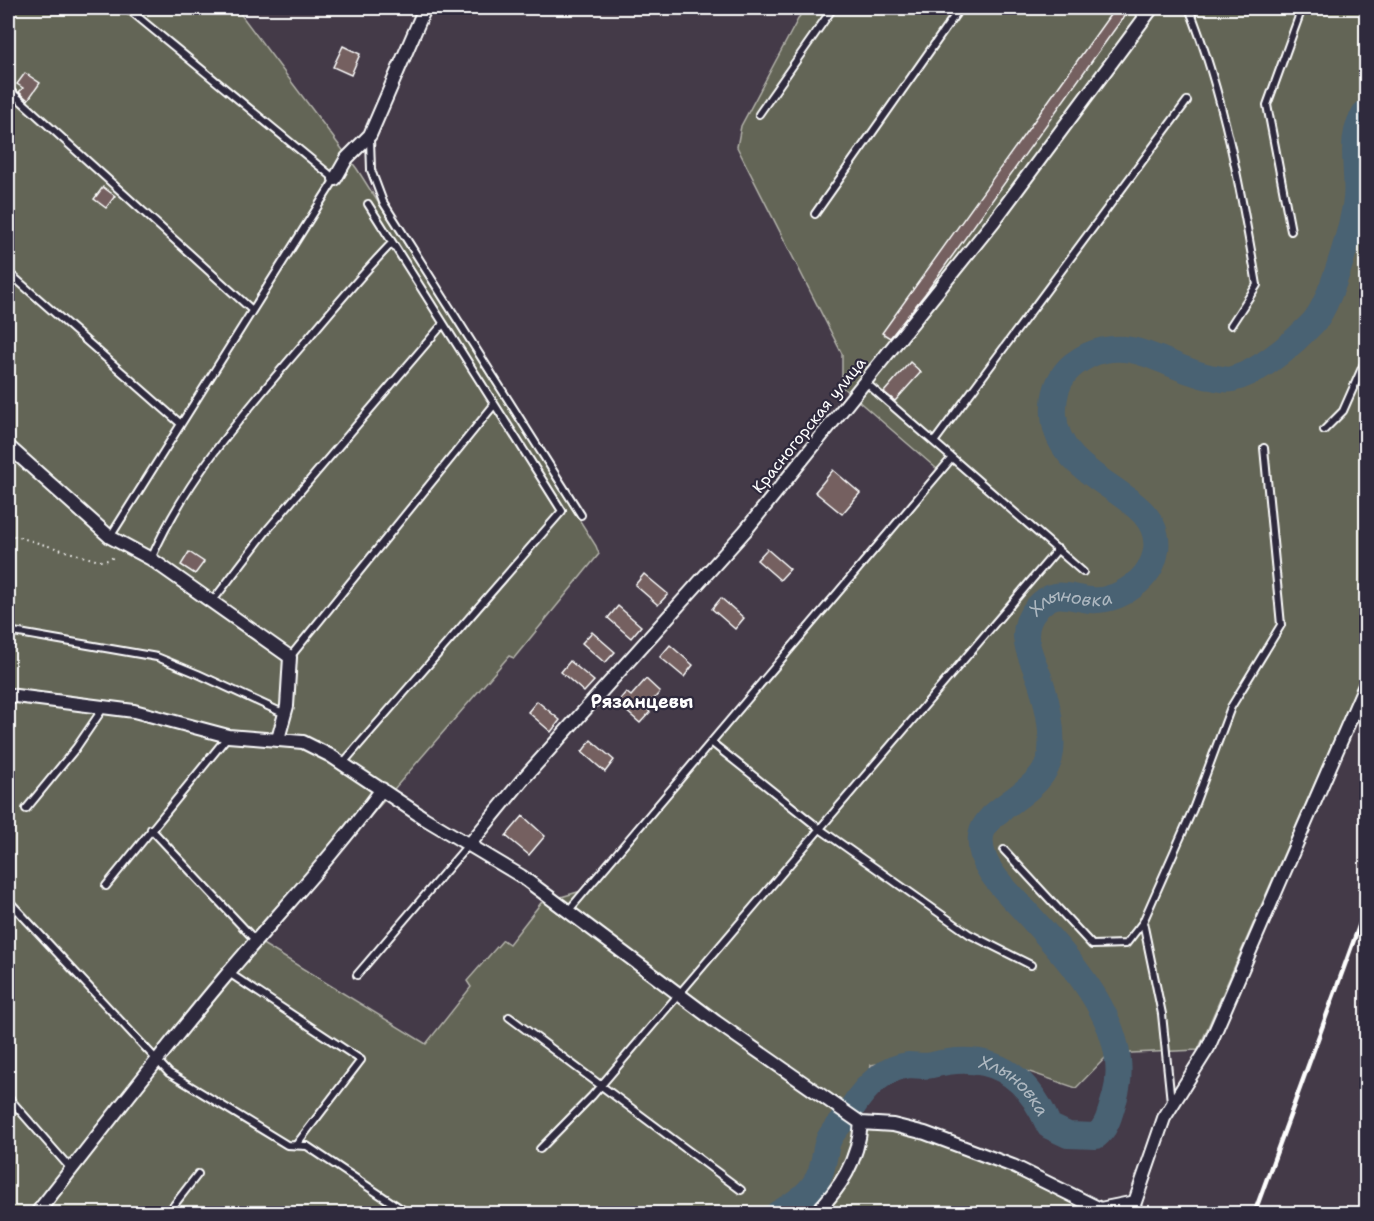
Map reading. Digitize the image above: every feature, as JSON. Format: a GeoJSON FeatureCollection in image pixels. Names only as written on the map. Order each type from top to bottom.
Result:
{"type":"FeatureCollection","features":[{"type":"Feature","properties":{"kind":"street"},"geometry":{"type":"LineString","coordinates":[[335,179],[347,158],[370,135],[425,8]]}},
{"type":"Feature","properties":{"kind":"street","name":"Красногорская улица"},"geometry":{"type":"LineString","coordinates":[[469,844],[523,779],[745,531],[994,221],[1152,8]]}},
{"type":"Feature","properties":{"kind":"street"},"geometry":{"type":"LineString","coordinates":[[8,446],[110,537],[151,559],[290,657],[285,714],[278,739]]}},
{"type":"Feature","properties":{"kind":"street"},"geometry":{"type":"LineString","coordinates":[[8,695],[145,714],[228,736],[303,742],[343,763],[424,818],[521,876],[861,1124],[893,1125],[925,1133],[1013,1166],[1099,1211],[1135,1202],[1145,1179],[1154,1142],[1172,1105],[1208,1048],[1366,683]]}},
{"type":"Feature","properties":{"kind":"street"},"geometry":{"type":"LineString","coordinates":[[36,1214],[228,972],[352,830],[382,789]]}},
{"type":"Feature","properties":{"kind":"street"},"geometry":{"type":"LineString","coordinates":[[815,1214],[847,1176],[860,1140],[861,1124]]}},
{"type":"Feature","properties":{"kind":"lane"},"geometry":{"type":"LineString","coordinates":[[110,537],[335,179],[127,8]]}},
{"type":"Feature","properties":{"kind":"lane"},"geometry":{"type":"LineString","coordinates":[[759,114],[833,8]]}},
{"type":"Feature","properties":{"kind":"lane"},"geometry":{"type":"LineString","coordinates":[[816,214],[960,8]]}},
{"type":"Feature","properties":{"kind":"lane"},"geometry":{"type":"LineString","coordinates":[[1137,8],[1143,19]]}},
{"type":"Feature","properties":{"kind":"lane"},"geometry":{"type":"LineString","coordinates":[[1189,8],[1209,57],[1246,221],[1257,285],[1231,325]]}},
{"type":"Feature","properties":{"kind":"lane"},"geometry":{"type":"LineString","coordinates":[[1292,231],[1267,105],[1302,8]]}},
{"type":"Feature","properties":{"kind":"lane"},"geometry":{"type":"LineString","coordinates":[[8,89],[252,310]]}},
{"type":"Feature","properties":{"kind":"lane"},"geometry":{"type":"LineString","coordinates":[[934,442],[1187,101]]}},
{"type":"Feature","properties":{"kind":"lane"},"geometry":{"type":"LineString","coordinates":[[370,135],[371,170],[383,202],[581,515]]}},
{"type":"Feature","properties":{"kind":"lane"},"geometry":{"type":"LineString","coordinates":[[343,763],[562,511],[391,244],[368,204]]}},
{"type":"Feature","properties":{"kind":"lane"},"geometry":{"type":"LineString","coordinates":[[151,559],[166,524],[206,462],[277,374],[391,244]]}},
{"type":"Feature","properties":{"kind":"lane"},"geometry":{"type":"LineString","coordinates":[[8,272],[181,424]]}},
{"type":"Feature","properties":{"kind":"lane"},"geometry":{"type":"LineString","coordinates":[[213,602],[268,529],[443,324]]}},
{"type":"Feature","properties":{"kind":"lane"},"geometry":{"type":"LineString","coordinates":[[1324,430],[1343,411],[1366,359]]}},
{"type":"Feature","properties":{"kind":"lane"},"geometry":{"type":"LineString","coordinates":[[865,382],[1083,572]]}},
{"type":"Feature","properties":{"kind":"lane"},"geometry":{"type":"LineString","coordinates":[[290,657],[494,405]]}},
{"type":"Feature","properties":{"kind":"lane"},"geometry":{"type":"LineString","coordinates":[[1004,850],[1092,945],[1126,944],[1143,922],[1192,809],[1231,707],[1281,625],[1264,448]]}},
{"type":"Feature","properties":{"kind":"lane"},"geometry":{"type":"LineString","coordinates":[[569,910],[951,459]]}},
{"type":"Feature","properties":{"kind":"lane"},"geometry":{"type":"LineString","coordinates":[[540,1149],[680,993],[1058,549]]}},
{"type":"Feature","properties":{"kind":"lane"},"geometry":{"type":"LineString","coordinates":[[8,631],[157,657],[285,714]]}},
{"type":"Feature","properties":{"kind":"lane"},"geometry":{"type":"LineString","coordinates":[[26,809],[76,748],[104,707]]}},
{"type":"Feature","properties":{"kind":"lane"},"geometry":{"type":"LineString","coordinates":[[106,886],[228,736]]}},
{"type":"Feature","properties":{"kind":"lane"},"geometry":{"type":"LineString","coordinates":[[711,742],[820,829],[969,934],[1031,965]]}},
{"type":"Feature","properties":{"kind":"lane"},"geometry":{"type":"LineString","coordinates":[[151,829],[255,940]]}},
{"type":"Feature","properties":{"kind":"lane"},"geometry":{"type":"LineString","coordinates":[[357,975],[469,844]]}},
{"type":"Feature","properties":{"kind":"lane"},"geometry":{"type":"LineString","coordinates":[[8,900],[170,1073],[287,1145],[307,1146],[409,1214]]}},
{"type":"Feature","properties":{"kind":"lane"},"geometry":{"type":"LineString","coordinates":[[1143,922],[1162,1014],[1172,1105]]}},
{"type":"Feature","properties":{"kind":"lane"},"geometry":{"type":"LineString","coordinates":[[228,972],[361,1060],[296,1145]]}},
{"type":"Feature","properties":{"kind":"lane"},"geometry":{"type":"LineString","coordinates":[[509,1017],[741,1190]]}},
{"type":"Feature","properties":{"kind":"lane"},"geometry":{"type":"LineString","coordinates":[[8,1097],[71,1169]]}},
{"type":"Feature","properties":{"kind":"lane"},"geometry":{"type":"LineString","coordinates":[[167,1214],[198,1174]]}},
{"type":"Feature","properties":{"kind":"path"},"geometry":{"type":"LineString","coordinates":[[8,534],[42,542],[99,561],[110,560],[127,546]]}},
{"type":"Feature","properties":{"kind":"green space"},"geometry":{"type":"Polygon","coordinates":[[[8,8],[236,8],[357,169],[596,546],[599,554],[514,658],[509,656],[261,943],[426,1044],[471,987],[467,981],[503,940],[509,944],[541,903],[581,891],[937,469],[842,387],[842,354],[737,147],[741,126],[804,8],[1366,8],[1366,666],[1198,1050],[1109,1054],[1076,1088],[1000,1062],[934,1055],[871,1065],[861,1123],[902,1129],[1082,1196],[1082,1213],[8,1213],[8,8]]]}},
{"type":"Feature","properties":{"kind":"building"},"geometry":{"type":"Polygon","coordinates":[[[1115,8],[1130,8],[925,294],[890,338],[882,333],[1115,8]]]}},
{"type":"Feature","properties":{"kind":"building"},"geometry":{"type":"Polygon","coordinates":[[[343,46],[360,54],[351,75],[333,67],[343,46]]]}},
{"type":"Feature","properties":{"kind":"building"},"geometry":{"type":"Polygon","coordinates":[[[25,73],[40,83],[28,100],[19,92],[23,88],[17,84],[25,73]]]}},
{"type":"Feature","properties":{"kind":"building"},"geometry":{"type":"Polygon","coordinates":[[[103,187],[115,196],[106,208],[94,199],[103,187]]]}},
{"type":"Feature","properties":{"kind":"building"},"geometry":{"type":"Polygon","coordinates":[[[910,362],[921,372],[895,401],[884,392],[910,362]]]}},
{"type":"Feature","properties":{"kind":"building"},"geometry":{"type":"Polygon","coordinates":[[[833,470],[860,493],[842,514],[815,492],[833,470]]]}},
{"type":"Feature","properties":{"kind":"building"},"geometry":{"type":"Polygon","coordinates":[[[767,549],[790,569],[780,580],[757,560],[767,549]]]}},
{"type":"Feature","properties":{"kind":"building"},"geometry":{"type":"Polygon","coordinates":[[[189,552],[204,562],[195,574],[181,565],[189,552]]]}},
{"type":"Feature","properties":{"kind":"building"},"geometry":{"type":"Polygon","coordinates":[[[644,574],[668,594],[658,605],[635,585],[644,574]]]}},
{"type":"Feature","properties":{"kind":"building"},"geometry":{"type":"Polygon","coordinates":[[[721,598],[744,618],[735,629],[712,609],[721,598]]]}},
{"type":"Feature","properties":{"kind":"building"},"geometry":{"type":"Polygon","coordinates":[[[618,606],[641,626],[631,638],[608,618],[618,606]]]}},
{"type":"Feature","properties":{"kind":"building"},"geometry":{"type":"Polygon","coordinates":[[[592,632],[615,652],[605,663],[582,643],[592,632]]]}},
{"type":"Feature","properties":{"kind":"building"},"geometry":{"type":"Polygon","coordinates":[[[670,645],[693,665],[684,677],[660,657],[670,645]]]}},
{"type":"Feature","properties":{"kind":"building"},"geometry":{"type":"Polygon","coordinates":[[[570,661],[594,681],[584,692],[561,672],[570,661]]]}},
{"type":"Feature","properties":{"kind":"building"},"geometry":{"type":"Polygon","coordinates":[[[646,679],[660,692],[646,708],[650,712],[640,723],[617,703],[626,692],[631,696],[646,679]]]}},
{"type":"Feature","properties":{"kind":"building"},"geometry":{"type":"Polygon","coordinates":[[[537,701],[560,720],[551,732],[528,712],[537,701]]]}},
{"type":"Feature","properties":{"kind":"building"},"geometry":{"type":"Polygon","coordinates":[[[591,740],[614,760],[605,772],[582,752],[591,740]]]}},
{"type":"Feature","properties":{"kind":"building"},"geometry":{"type":"Polygon","coordinates":[[[523,816],[545,836],[529,855],[506,836],[523,816]]]}},
{"type":"Feature","properties":{"kind":"waterway","name":"Хлыновка"},"geometry":{"type":"LineString","coordinates":[[852,1108],[869,1086],[891,1070],[909,1065],[927,1066],[952,1061],[971,1061],[988,1064],[1017,1079],[1040,1107],[1049,1126],[1068,1135],[1096,1136],[1106,1124],[1115,1097],[1119,1071],[1115,1045],[1107,1020],[1078,972],[988,868],[981,847],[981,836],[985,825],[1039,778],[1047,766],[1051,752],[1048,710],[1026,638],[1030,619],[1043,602],[1056,596],[1102,600],[1123,593],[1133,587],[1148,570],[1156,550],[1154,530],[1144,514],[1072,457],[1060,438],[1054,415],[1056,392],[1059,382],[1070,367],[1089,355],[1106,350],[1136,351],[1194,373],[1227,380],[1241,377],[1258,368],[1295,340],[1314,322],[1322,309],[1341,261],[1356,199],[1355,143],[1360,122],[1366,112]]}},
{"type":"Feature","properties":{"kind":"waterway","name":"Хлыновка"},"geometry":{"type":"LineString","coordinates":[[777,1214],[797,1202],[814,1185],[821,1171],[828,1140],[843,1120]]}},
{"type":"Feature","properties":{"kind":"railway"},"geometry":{"type":"LineString","coordinates":[[1254,1214],[1366,907]]}},
{"type":"Feature","properties":{"kind":"district","name":"Рязанцевы"},"geometry":{"type":"Point","coordinates":[642,702]}}]}
